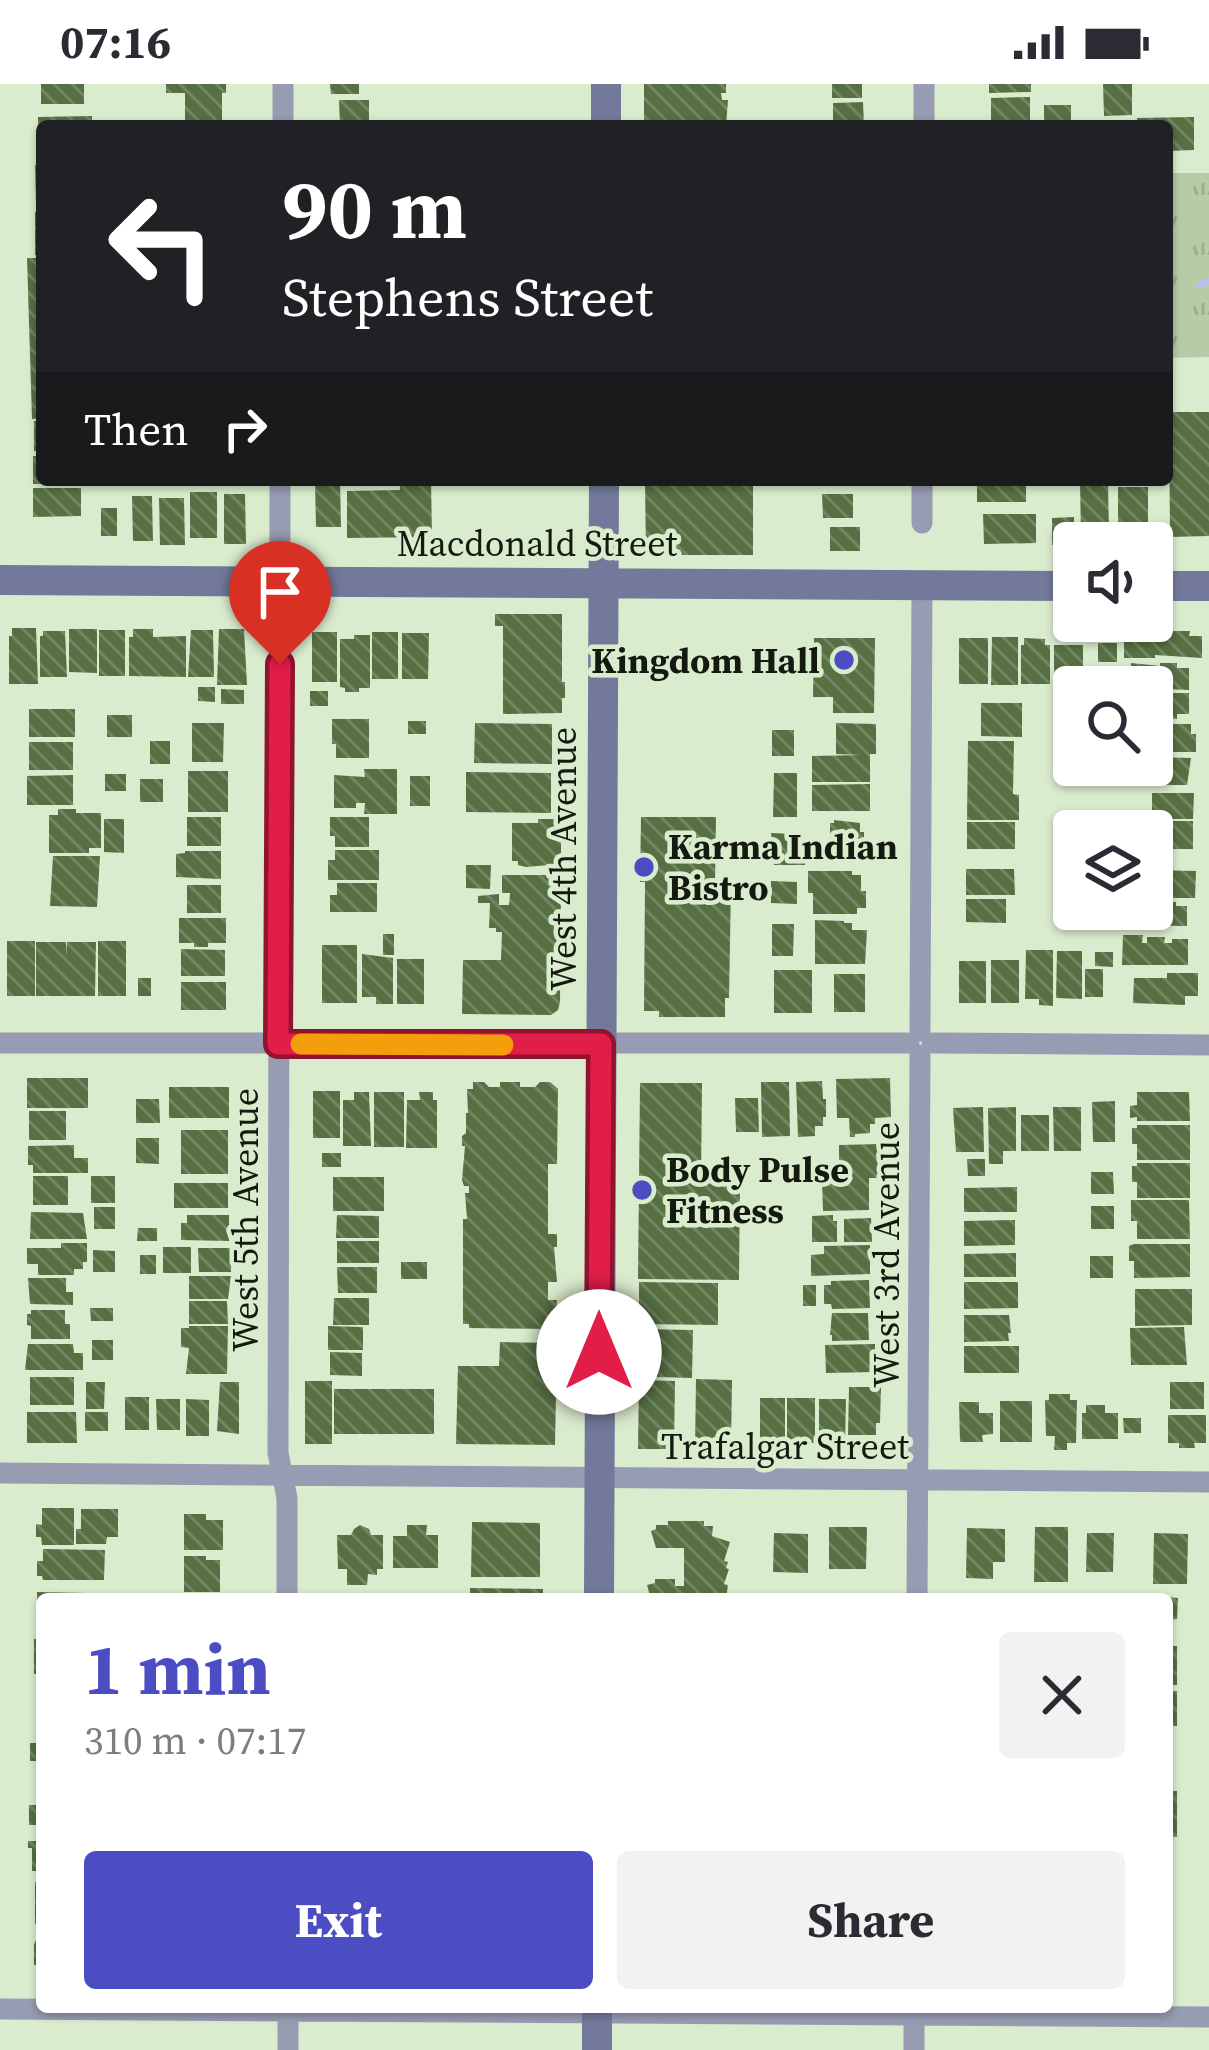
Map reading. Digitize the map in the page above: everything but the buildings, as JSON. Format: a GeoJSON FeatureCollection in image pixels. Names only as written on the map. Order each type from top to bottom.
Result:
{"type":"FeatureCollection","features":[{"type":"Feature","properties":{"kind":"main road"},"geometry":{"type":"LineString","coordinates":[[606,84],[606,120]]}},
{"type":"Feature","properties":{"kind":"main road","name":"West 4th Avenue"},"geometry":{"type":"LineString","coordinates":[[599,1593],[604,486]]}},
{"type":"Feature","properties":{"kind":"main road","name":"Macdonald Street"},"geometry":{"type":"LineString","coordinates":[[0,580],[1053,586]]}},
{"type":"Feature","properties":{"kind":"main road"},"geometry":{"type":"LineString","coordinates":[[1173,586],[1209,586]]}},
{"type":"Feature","properties":{"kind":"main road"},"geometry":{"type":"LineString","coordinates":[[597,2013],[597,2050]]}},
{"type":"Feature","properties":{"kind":"street"},"geometry":{"type":"LineString","coordinates":[[283,120],[284,84]]}},
{"type":"Feature","properties":{"kind":"street"},"geometry":{"type":"LineString","coordinates":[[923,120],[924,84]]}},
{"type":"Feature","properties":{"kind":"street","name":"West 5th Avenue"},"geometry":{"type":"LineString","coordinates":[[280,486],[278,1453],[287,1498],[287,1593]]}},
{"type":"Feature","properties":{"kind":"street"},"geometry":{"type":"LineString","coordinates":[[922,486],[922,523]]}},
{"type":"Feature","properties":{"kind":"street","name":"West 3rd Avenue"},"geometry":{"type":"LineString","coordinates":[[917,1593],[922,585]]}},
{"type":"Feature","properties":{"kind":"street"},"geometry":{"type":"LineString","coordinates":[[0,1043],[1209,1046]]}},
{"type":"Feature","properties":{"kind":"street","name":"Trafalgar Street"},"geometry":{"type":"LineString","coordinates":[[0,1473],[1209,1482]]}},
{"type":"Feature","properties":{"kind":"street"},"geometry":{"type":"LineString","coordinates":[[0,2009],[36,2009]]}},
{"type":"Feature","properties":{"kind":"street"},"geometry":{"type":"LineString","coordinates":[[288,2050],[289,2013]]}},
{"type":"Feature","properties":{"kind":"street"},"geometry":{"type":"LineString","coordinates":[[914,2013],[914,2050]]}},
{"type":"Feature","properties":{"kind":"street"},"geometry":{"type":"LineString","coordinates":[[1012,2013],[1209,2017]]}},
{"type":"Feature","properties":{"kind":"green space"},"geometry":{"type":"Polygon","coordinates":[[[1173,173],[1209,173],[1209,357],[1173,358],[1173,173]]]}},
{"type":"Feature","properties":{"kind":"waterway"},"geometry":{"type":"LineString","coordinates":[[1199,286],[1209,280]]}},
{"type":"Feature","properties":{"kind":"slow traffic"},"geometry":{"type":"LineString","coordinates":[[301,1044],[503,1045]]}},
{"type":"Feature","properties":{"kind":"place","name":"Kingdom Hall"},"geometry":{"type":"Point","coordinates":[844,660]}},
{"type":"Feature","properties":{"kind":"place","name":"Karma Indian Bistro"},"geometry":{"type":"Point","coordinates":[644,867]}},
{"type":"Feature","properties":{"kind":"place","name":"Body Pulse Fitness"},"geometry":{"type":"Point","coordinates":[642,1190]}},
{"type":"Feature","properties":{"kind":"route"},"geometry":{"type":"LineString","coordinates":[[280,664],[278,1044],[601,1044],[599,1352]]}}]}
